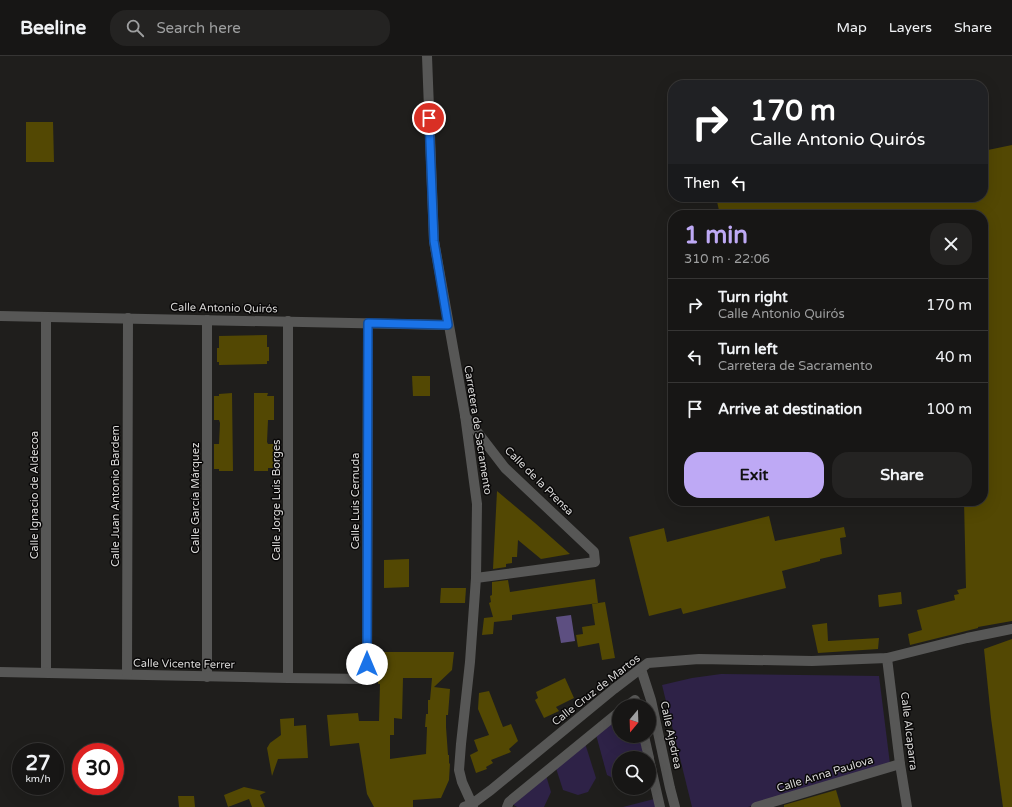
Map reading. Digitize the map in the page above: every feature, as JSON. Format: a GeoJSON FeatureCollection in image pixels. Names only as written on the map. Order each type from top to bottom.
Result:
{"type":"FeatureCollection","features":[{"type":"Feature","properties":{"kind":"street","name":"Carretera de Sacramento"},"geometry":{"type":"LineString","coordinates":[[427,56],[434,241],[465,415],[477,504],[476,578],[470,662],[459,770],[470,806]]}},
{"type":"Feature","properties":{"kind":"street","name":"Calle Antonio Quirós"},"geometry":{"type":"LineString","coordinates":[[0,316],[448,325]]}},
{"type":"Feature","properties":{"kind":"street","name":"Calle Ignacio de Aldecoa"},"geometry":{"type":"LineString","coordinates":[[46,317],[46,672]]}},
{"type":"Feature","properties":{"kind":"street","name":"Calle Juan Antonio Bardem"},"geometry":{"type":"LineString","coordinates":[[126,674],[128,318]]}},
{"type":"Feature","properties":{"kind":"street","name":"Calle García Márquez"},"geometry":{"type":"LineString","coordinates":[[206,320],[207,677]]}},
{"type":"Feature","properties":{"kind":"street","name":"Calle Jorge Luis Borges"},"geometry":{"type":"LineString","coordinates":[[288,321],[288,678]]}},
{"type":"Feature","properties":{"kind":"street","name":"Calle Luis Cernuda"},"geometry":{"type":"LineString","coordinates":[[366,679],[368,323]]}},
{"type":"Feature","properties":{"kind":"street","name":"Calle de la Prensa"},"geometry":{"type":"LineString","coordinates":[[465,415],[505,468],[594,552],[595,562],[476,578]]}},
{"type":"Feature","properties":{"kind":"street","name":"Calle Cruz de Martos"},"geometry":{"type":"LineString","coordinates":[[470,806],[618,685],[648,663],[698,659],[812,661],[887,658],[967,638],[1012,629]]}},
{"type":"Feature","properties":{"kind":"street","name":"Calle Alcaparra"},"geometry":{"type":"LineString","coordinates":[[887,658],[900,764],[907,807]]}},
{"type":"Feature","properties":{"kind":"street","name":"Calle Ajedrea"},"geometry":{"type":"LineString","coordinates":[[641,668],[651,700],[675,807]]}},
{"type":"Feature","properties":{"kind":"street","name":"Calle Vicente Ferrer"},"geometry":{"type":"LineString","coordinates":[[0,672],[366,679]]}},
{"type":"Feature","properties":{"kind":"street"},"geometry":{"type":"LineString","coordinates":[[507,807],[508,802],[612,718]]}},
{"type":"Feature","properties":{"kind":"street","name":"Calle Anna Paulova"},"geometry":{"type":"LineString","coordinates":[[756,807],[900,764]]}},
{"type":"Feature","properties":{"kind":"street"},"geometry":{"type":"LineString","coordinates":[[656,789],[660,807]]}},
{"type":"Feature","properties":{"kind":"shaded area"},"geometry":{"type":"Polygon","coordinates":[[[571,615],[575,641],[561,643],[556,617],[571,615]]]}},
{"type":"Feature","properties":{"kind":"shaded area"},"geometry":{"type":"Polygon","coordinates":[[[721,674],[879,676],[890,764],[748,807],[692,807],[662,685],[692,678],[721,674]]]}},
{"type":"Feature","properties":{"kind":"shaded area"},"geometry":{"type":"Polygon","coordinates":[[[612,718],[612,743],[646,743],[647,751],[612,751],[612,778],[607,775],[595,731],[612,718]]]}},
{"type":"Feature","properties":{"kind":"shaded area"},"geometry":{"type":"Polygon","coordinates":[[[584,740],[596,778],[588,792],[578,795],[563,790],[555,765],[584,740]]]}},
{"type":"Feature","properties":{"kind":"shaded area"},"geometry":{"type":"Polygon","coordinates":[[[545,772],[551,792],[544,807],[517,807],[509,802],[545,772]]]}},
{"type":"Feature","properties":{"kind":"shaded area"},"geometry":{"type":"Polygon","coordinates":[[[658,798],[660,807],[623,807],[658,798]]]}},
{"type":"Feature","properties":{"kind":"building"},"geometry":{"type":"Polygon","coordinates":[[[26,122],[53,122],[54,162],[26,162],[26,122]]]}},
{"type":"Feature","properties":{"kind":"building"},"geometry":{"type":"Polygon","coordinates":[[[1012,145],[1012,621],[978,627],[910,645],[908,634],[922,630],[917,610],[955,600],[954,595],[959,594],[957,590],[966,588],[964,506],[988,506],[988,210],[719,210],[717,202],[988,202],[988,150],[1012,145]]]}},
{"type":"Feature","properties":{"kind":"building"},"geometry":{"type":"Polygon","coordinates":[[[267,335],[269,361],[267,361],[267,364],[219,365],[219,362],[217,362],[219,336],[267,335]]]}},
{"type":"Feature","properties":{"kind":"building"},"geometry":{"type":"Polygon","coordinates":[[[412,376],[430,376],[430,396],[413,396],[412,376]]]}},
{"type":"Feature","properties":{"kind":"building"},"geometry":{"type":"Polygon","coordinates":[[[232,393],[233,471],[219,471],[219,469],[214,469],[214,444],[219,444],[220,423],[219,420],[214,420],[214,396],[232,393]]]}},
{"type":"Feature","properties":{"kind":"building"},"geometry":{"type":"Polygon","coordinates":[[[254,393],[268,393],[267,396],[274,396],[274,420],[268,420],[267,442],[268,444],[274,444],[274,468],[268,468],[268,471],[254,471],[254,393]]]}},
{"type":"Feature","properties":{"kind":"building"},"geometry":{"type":"Polygon","coordinates":[[[497,491],[570,554],[541,559],[518,540],[517,557],[512,557],[512,563],[506,564],[506,567],[493,569],[497,491]]]}},
{"type":"Feature","properties":{"kind":"building"},"geometry":{"type":"Polygon","coordinates":[[[769,516],[775,541],[844,527],[846,537],[840,538],[842,554],[782,571],[786,588],[683,614],[681,608],[649,616],[629,537],[664,528],[667,542],[769,516]]]}},
{"type":"Feature","properties":{"kind":"building"},"geometry":{"type":"Polygon","coordinates":[[[409,559],[409,587],[384,588],[384,560],[409,559]]]}},
{"type":"Feature","properties":{"kind":"building"},"geometry":{"type":"Polygon","coordinates":[[[595,579],[598,603],[512,615],[512,620],[494,622],[493,634],[482,635],[484,618],[493,617],[489,603],[491,602],[490,596],[492,595],[492,582],[508,580],[510,592],[595,579]]]}},
{"type":"Feature","properties":{"kind":"building"},"geometry":{"type":"Polygon","coordinates":[[[441,588],[466,588],[465,603],[440,603],[441,588]]]}},
{"type":"Feature","properties":{"kind":"building"},"geometry":{"type":"Polygon","coordinates":[[[901,592],[902,604],[879,607],[878,595],[901,592]]]}},
{"type":"Feature","properties":{"kind":"building"},"geometry":{"type":"Polygon","coordinates":[[[605,602],[615,658],[602,660],[599,643],[578,647],[576,635],[583,634],[582,627],[595,625],[592,604],[605,602]]]}},
{"type":"Feature","properties":{"kind":"building"},"geometry":{"type":"Polygon","coordinates":[[[827,623],[828,641],[879,638],[878,649],[818,653],[812,625],[827,623]]]}},
{"type":"Feature","properties":{"kind":"building"},"geometry":{"type":"Polygon","coordinates":[[[1012,639],[1012,807],[1003,807],[991,718],[984,649],[1012,639]]]}},
{"type":"Feature","properties":{"kind":"building"},"geometry":{"type":"Polygon","coordinates":[[[378,652],[454,652],[452,670],[434,687],[450,689],[448,715],[446,715],[449,764],[450,763],[449,780],[441,798],[413,800],[413,807],[374,807],[367,794],[359,743],[330,746],[327,715],[358,713],[359,721],[379,721],[380,684],[378,684],[378,652]],[[403,678],[402,719],[394,718],[394,735],[390,735],[390,759],[426,754],[426,714],[428,714],[428,700],[430,700],[432,678],[403,678]]]}},
{"type":"Feature","properties":{"kind":"building"},"geometry":{"type":"Polygon","coordinates":[[[565,678],[574,698],[556,707],[559,711],[544,718],[535,700],[538,698],[536,692],[565,678]]]}},
{"type":"Feature","properties":{"kind":"building"},"geometry":{"type":"Polygon","coordinates":[[[489,691],[503,727],[511,724],[518,741],[509,749],[511,752],[491,760],[493,763],[486,767],[487,769],[476,773],[470,755],[478,751],[474,740],[489,735],[478,709],[479,693],[489,691]]]}},
{"type":"Feature","properties":{"kind":"building"},"geometry":{"type":"Polygon","coordinates":[[[294,718],[294,726],[306,725],[308,758],[278,759],[272,776],[267,748],[270,743],[281,735],[280,719],[294,718]]]}},
{"type":"Feature","properties":{"kind":"building"},"geometry":{"type":"Polygon","coordinates":[[[244,787],[266,792],[260,795],[265,807],[252,807],[249,799],[228,807],[224,795],[244,787]]]}},
{"type":"Feature","properties":{"kind":"building"},"geometry":{"type":"Polygon","coordinates":[[[836,790],[841,807],[784,807],[784,805],[836,790]]]}},
{"type":"Feature","properties":{"kind":"building"},"geometry":{"type":"Polygon","coordinates":[[[178,796],[194,796],[195,807],[179,807],[178,796]]]}},
{"type":"Feature","properties":{"kind":"route"},"geometry":{"type":"LineString","coordinates":[[367,664],[368,323],[448,325],[434,241],[429,118]]}}]}
